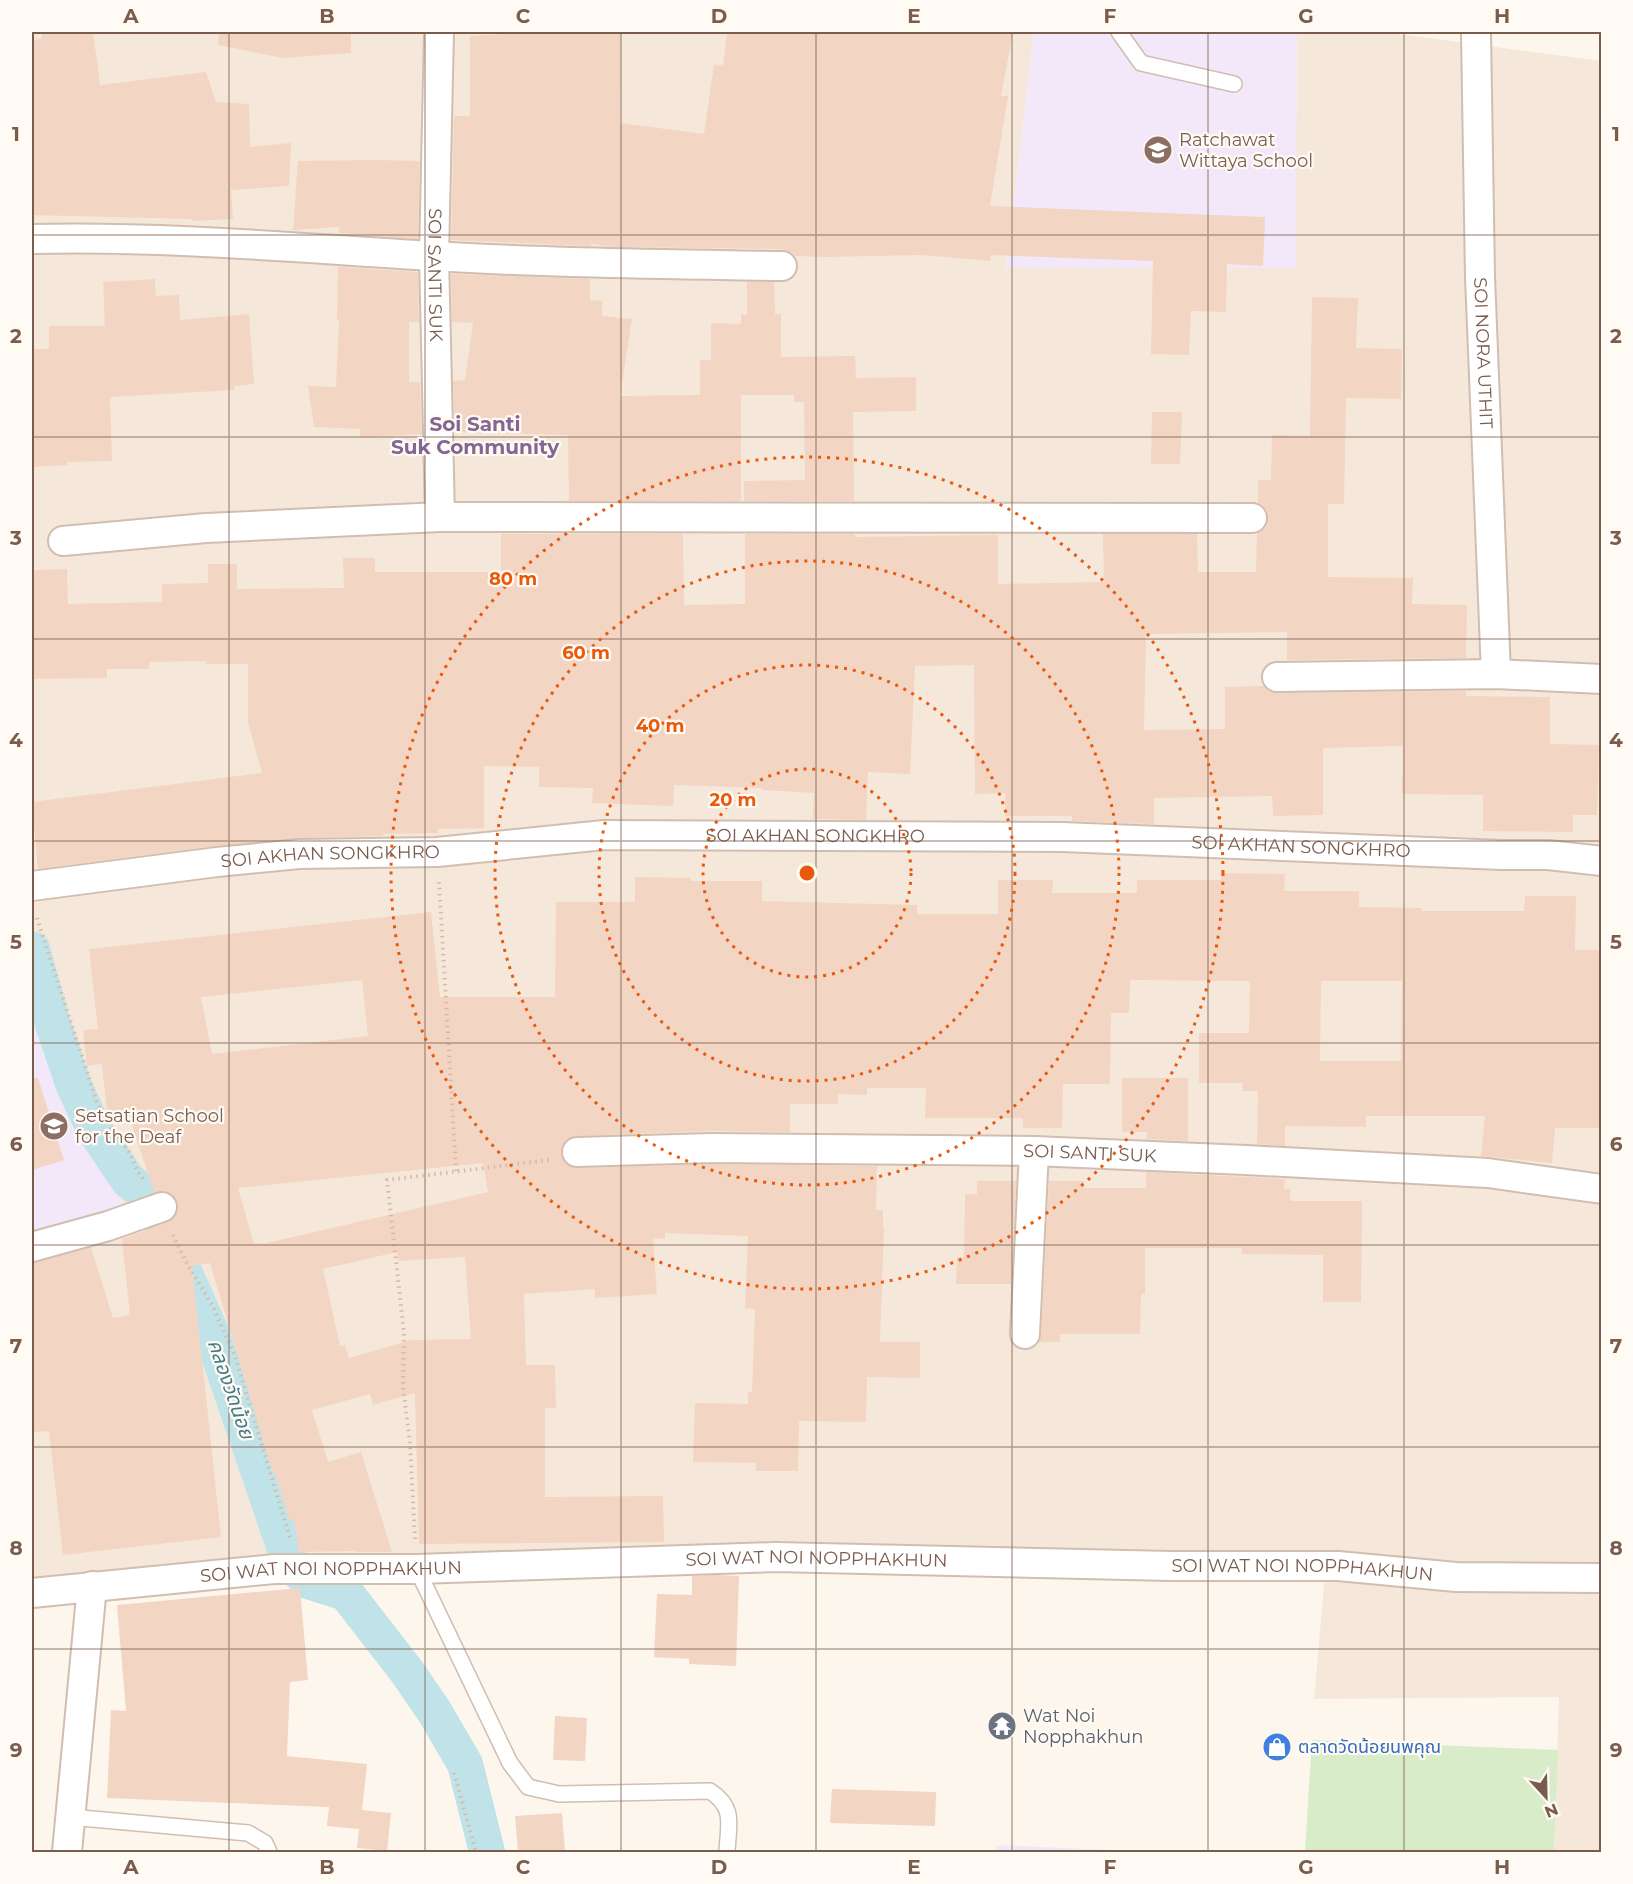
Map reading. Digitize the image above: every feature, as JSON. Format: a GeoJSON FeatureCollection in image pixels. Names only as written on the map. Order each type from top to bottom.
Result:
{"type":"FeatureCollection","features":[{"type":"Feature","properties":{"kind":"street","name":"SOI SANTI SUK"},"geometry":{"type":"LineString","coordinates":[[439,32],[434,256],[440,517]]}},
{"type":"Feature","properties":{"kind":"street","name":"SOI NORA UTHIT"},"geometry":{"type":"LineString","coordinates":[[1476,32],[1480,277],[1496,674]]}},
{"type":"Feature","properties":{"kind":"street"},"geometry":{"type":"LineString","coordinates":[[32,239],[198,241],[573,263],[782,266]]}},
{"type":"Feature","properties":{"kind":"street"},"geometry":{"type":"LineString","coordinates":[[63,541],[206,528],[440,517],[1252,518]]}},
{"type":"Feature","properties":{"kind":"street"},"geometry":{"type":"LineString","coordinates":[[1277,677],[1496,674],[1602,679]]}},
{"type":"Feature","properties":{"kind":"street","name":"SOI AKHAN SONGKHRO"},"geometry":{"type":"LineString","coordinates":[[32,886],[217,862],[299,854],[437,852],[604,835],[1051,837],[1548,855],[1602,861]]}},
{"type":"Feature","properties":{"kind":"street","name":"SOI SANTI SUK"},"geometry":{"type":"LineString","coordinates":[[577,1152],[711,1148],[1034,1151],[1488,1173],[1602,1189]]}},
{"type":"Feature","properties":{"kind":"street"},"geometry":{"type":"LineString","coordinates":[[1025,1334],[1034,1151]]}},
{"type":"Feature","properties":{"kind":"street"},"geometry":{"type":"LineString","coordinates":[[32,1247],[108,1226],[162,1207]]}},
{"type":"Feature","properties":{"kind":"street","name":"SOI WAT NOI NOPPHAKHUN"},"geometry":{"type":"LineString","coordinates":[[32,1593],[274,1569],[417,1569],[776,1557],[1171,1566],[1338,1566],[1456,1577],[1602,1578]]}},
{"type":"Feature","properties":{"kind":"street"},"geometry":{"type":"LineString","coordinates":[[67,1852],[92,1586]]}},
{"type":"Feature","properties":{"kind":"lane"},"geometry":{"type":"LineString","coordinates":[[1119,32],[1142,63],[1234,84]]}},
{"type":"Feature","properties":{"kind":"lane"},"geometry":{"type":"LineString","coordinates":[[417,1569],[510,1763],[528,1787],[559,1794],[710,1791],[722,1798],[729,1811],[727,1852]]}},
{"type":"Feature","properties":{"kind":"lane"},"geometry":{"type":"LineString","coordinates":[[70,1817],[248,1833],[265,1843],[269,1852]]}},
{"type":"Feature","properties":{"kind":"path"},"geometry":{"type":"LineString","coordinates":[[437,852],[456,1172]]}},
{"type":"Feature","properties":{"kind":"path"},"geometry":{"type":"LineString","coordinates":[[417,1569],[410,1443],[404,1388],[404,1333],[387,1180],[557,1159],[577,1152]]}},
{"type":"Feature","properties":{"kind":"path"},"geometry":{"type":"LineString","coordinates":[[454,1773],[476,1852]]}},
{"type":"Feature","properties":{"kind":"shaded area"},"geometry":{"type":"Polygon","coordinates":[[[32,32],[1034,32],[1006,268],[1295,268],[1297,32],[1384,32],[1601,61],[1601,1852],[1554,1852],[1559,1697],[1314,1699],[1325,1574],[1157,1570],[363,1571],[32,1604],[32,1231],[121,1211],[120,1152],[86,1095],[35,931],[32,932],[32,32]]]}},
{"type":"Feature","properties":{"kind":"shaded area","name":"Ratchawat Wittaya School"},"geometry":{"type":"Polygon","coordinates":[[[1034,32],[1297,32],[1296,268],[1006,268],[1034,32]]]}},
{"type":"Feature","properties":{"kind":"shaded area","name":"Setsatian School for the Deaf"},"geometry":{"type":"Polygon","coordinates":[[[32,1002],[62,1096],[93,1156],[120,1179],[121,1211],[32,1231],[32,1002]]]}},
{"type":"Feature","properties":{"kind":"shaded area"},"geometry":{"type":"Polygon","coordinates":[[[997,1845],[1150,1852],[996,1852],[997,1845]]]}},
{"type":"Feature","properties":{"kind":"green space"},"geometry":{"type":"Polygon","coordinates":[[[1312,1740],[1558,1750],[1554,1852],[1305,1851],[1312,1740]]]}},
{"type":"Feature","properties":{"kind":"building"},"geometry":{"type":"Polygon","coordinates":[[[42,32],[93,32],[100,85],[206,72],[216,102],[249,104],[250,147],[291,143],[289,186],[231,190],[233,219],[192,221],[191,219],[32,215],[32,40],[41,39],[42,32]]]}},
{"type":"Feature","properties":{"kind":"building"},"geometry":{"type":"Polygon","coordinates":[[[219,32],[351,32],[351,53],[283,58],[218,45],[219,32]]]}},
{"type":"Feature","properties":{"kind":"building"},"geometry":{"type":"Polygon","coordinates":[[[544,32],[621,32],[620,123],[704,134],[714,65],[723,66],[727,32],[1013,32],[1001,96],[1008,96],[990,206],[1265,217],[1263,266],[1227,264],[1226,312],[1191,311],[1189,355],[1151,354],[1153,261],[991,255],[990,261],[922,255],[825,257],[795,256],[782,249],[614,247],[591,244],[591,246],[451,240],[454,116],[470,116],[470,36],[544,32]]]}},
{"type":"Feature","properties":{"kind":"building"},"geometry":{"type":"Polygon","coordinates":[[[298,161],[420,161],[418,239],[339,233],[339,227],[293,230],[298,161]]]}},
{"type":"Feature","properties":{"kind":"building"},"geometry":{"type":"Polygon","coordinates":[[[338,267],[418,272],[419,322],[409,322],[409,382],[420,382],[422,434],[360,437],[360,429],[314,427],[308,386],[336,387],[339,320],[337,320],[338,267]]]}},
{"type":"Feature","properties":{"kind":"building"},"geometry":{"type":"Polygon","coordinates":[[[451,274],[590,279],[590,300],[602,301],[602,316],[632,319],[620,396],[700,395],[700,360],[711,360],[711,323],[741,324],[741,314],[747,315],[747,282],[774,282],[775,314],[781,314],[781,357],[855,356],[856,378],[916,377],[916,411],[853,412],[854,501],[744,501],[744,481],[805,480],[804,402],[794,402],[794,395],[741,395],[741,501],[569,501],[568,435],[455,432],[453,381],[465,380],[473,323],[452,322],[451,274]]]}},
{"type":"Feature","properties":{"kind":"building"},"geometry":{"type":"Polygon","coordinates":[[[155,279],[156,296],[179,295],[180,320],[249,314],[254,384],[234,386],[234,390],[110,397],[112,461],[67,462],[67,465],[32,467],[32,349],[49,349],[49,326],[105,326],[103,282],[155,279]]]}},
{"type":"Feature","properties":{"kind":"building"},"geometry":{"type":"Polygon","coordinates":[[[1312,297],[1358,298],[1356,348],[1402,349],[1401,399],[1346,398],[1344,504],[1328,504],[1328,577],[1413,578],[1412,604],[1467,605],[1466,658],[1287,660],[1287,632],[1146,634],[1144,730],[1225,729],[1225,687],[1264,686],[1269,692],[1277,693],[1466,691],[1466,696],[1550,697],[1550,744],[1599,745],[1597,815],[1573,815],[1573,832],[1483,831],[1483,795],[1402,794],[1403,746],[1323,748],[1323,815],[1273,816],[1272,796],[1154,798],[1154,824],[1072,821],[1072,816],[1005,816],[1005,793],[975,794],[974,665],[915,666],[910,774],[868,772],[866,820],[813,819],[814,793],[762,790],[762,788],[674,785],[673,806],[592,803],[593,788],[539,787],[539,767],[484,766],[484,828],[438,829],[438,833],[383,834],[383,836],[297,838],[215,846],[38,869],[32,802],[262,773],[248,723],[248,664],[206,664],[206,661],[149,662],[149,669],[107,669],[107,678],[32,679],[32,570],[67,569],[68,604],[162,602],[162,584],[208,583],[208,564],[237,564],[237,589],[344,588],[343,558],[375,558],[375,572],[501,572],[501,534],[683,534],[684,605],[745,604],[745,534],[855,534],[855,537],[998,535],[998,584],[1104,582],[1103,534],[1197,534],[1198,572],[1256,572],[1257,533],[1266,527],[1268,519],[1266,509],[1258,503],[1258,480],[1271,480],[1272,435],[1310,436],[1312,297]]]}},
{"type":"Feature","properties":{"kind":"building"},"geometry":{"type":"Polygon","coordinates":[[[1152,412],[1182,412],[1180,464],[1151,464],[1152,412]]]}},
{"type":"Feature","properties":{"kind":"building"},"geometry":{"type":"Polygon","coordinates":[[[1221,873],[1285,874],[1284,891],[1359,891],[1359,907],[1422,908],[1422,911],[1524,911],[1525,896],[1576,896],[1575,950],[1602,950],[1602,1128],[1555,1128],[1552,1163],[1481,1156],[1485,1116],[1366,1116],[1366,1127],[1285,1126],[1285,1146],[1257,1144],[1258,1091],[1242,1091],[1243,1083],[1199,1083],[1199,1033],[1249,1033],[1250,981],[1130,980],[1129,1013],[1111,1013],[1110,1084],[1063,1084],[1062,1128],[1023,1128],[1023,1118],[925,1118],[926,1088],[867,1088],[867,1095],[838,1094],[838,1104],[790,1104],[790,1132],[711,1131],[577,1136],[569,1138],[563,1144],[561,1152],[563,1160],[569,1166],[577,1168],[711,1164],[877,1166],[876,1210],[883,1210],[884,1227],[880,1342],[920,1342],[920,1378],[867,1377],[866,1422],[799,1421],[798,1471],[756,1471],[756,1463],[693,1462],[695,1403],[748,1404],[748,1391],[752,1392],[755,1309],[745,1308],[748,1236],[665,1233],[665,1239],[653,1238],[657,1294],[595,1298],[595,1289],[524,1294],[526,1365],[555,1365],[556,1408],[545,1408],[545,1497],[663,1496],[664,1542],[419,1544],[415,1393],[373,1405],[370,1394],[312,1410],[328,1462],[361,1452],[392,1552],[299,1552],[294,1520],[290,1521],[275,1473],[273,1474],[210,1263],[192,1266],[221,1537],[63,1555],[49,1431],[32,1432],[32,1263],[91,1248],[113,1318],[130,1315],[122,1239],[168,1222],[175,1217],[178,1209],[177,1201],[172,1194],[164,1191],[154,1192],[127,1110],[107,1112],[102,1064],[87,1066],[83,1030],[98,1029],[89,949],[431,912],[440,997],[555,997],[556,902],[635,902],[635,877],[691,878],[691,881],[762,881],[762,901],[917,905],[917,914],[998,914],[998,880],[1053,880],[1052,893],[1137,893],[1137,880],[1221,880],[1221,873]],[[362,980],[201,997],[212,1054],[368,1036],[362,980]],[[1321,981],[1320,1061],[1401,1061],[1402,981],[1321,981]],[[483,1163],[238,1188],[254,1244],[488,1192],[483,1163]],[[397,1252],[323,1269],[340,1346],[345,1345],[349,1358],[411,1340],[471,1339],[465,1257],[398,1261],[397,1252]]]}},
{"type":"Feature","properties":{"kind":"building"},"geometry":{"type":"Polygon","coordinates":[[[32,1078],[38,1078],[64,1160],[32,1170],[32,1078]]]}},
{"type":"Feature","properties":{"kind":"building"},"geometry":{"type":"Polygon","coordinates":[[[1122,1078],[1188,1078],[1188,1141],[1147,1139],[1147,1132],[1122,1132],[1122,1078]]]}},
{"type":"Feature","properties":{"kind":"building"},"geometry":{"type":"Polygon","coordinates":[[[1146,1172],[1285,1179],[1284,1189],[1290,1189],[1290,1201],[1362,1201],[1361,1302],[1323,1302],[1323,1255],[1242,1254],[1242,1248],[1145,1248],[1145,1294],[1141,1294],[1140,1334],[1060,1334],[1060,1342],[1039,1342],[1049,1181],[1084,1181],[1084,1188],[1146,1188],[1146,1172]]]}},
{"type":"Feature","properties":{"kind":"building"},"geometry":{"type":"Polygon","coordinates":[[[977,1181],[1016,1181],[1011,1284],[956,1284],[957,1257],[964,1257],[965,1194],[977,1194],[977,1181]]]}},
{"type":"Feature","properties":{"kind":"building"},"geometry":{"type":"Polygon","coordinates":[[[692,1576],[739,1576],[736,1666],[689,1664],[689,1659],[654,1657],[657,1594],[692,1595],[692,1576]]]}},
{"type":"Feature","properties":{"kind":"building"},"geometry":{"type":"Polygon","coordinates":[[[300,1588],[308,1680],[290,1682],[287,1756],[367,1764],[362,1810],[391,1813],[387,1851],[357,1848],[359,1829],[327,1826],[329,1807],[107,1798],[111,1710],[126,1711],[117,1605],[300,1588]]]}},
{"type":"Feature","properties":{"kind":"building"},"geometry":{"type":"Polygon","coordinates":[[[555,1716],[587,1718],[585,1761],[553,1760],[555,1716]]]}},
{"type":"Feature","properties":{"kind":"building"},"geometry":{"type":"Polygon","coordinates":[[[832,1789],[936,1792],[935,1826],[830,1823],[832,1789]]]}},
{"type":"Feature","properties":{"kind":"building"},"geometry":{"type":"Polygon","coordinates":[[[562,1813],[565,1852],[518,1852],[515,1816],[562,1813]]]}},
{"type":"Feature","properties":{"kind":"waterway","name":"คลองวัดน้อย"},"geometry":{"type":"LineString","coordinates":[[32,949],[52,1021],[74,1086],[94,1129],[128,1180],[147,1195],[152,1203]]}},
{"type":"Feature","properties":{"kind":"waterway","name":"คลองวัดน้อย"},"geometry":{"type":"LineString","coordinates":[[160,1217],[211,1332],[292,1566]]}},
{"type":"Feature","properties":{"kind":"waterway","name":"คลองวัดน้อย"},"geometry":{"type":"LineString","coordinates":[[300,1573],[308,1581],[346,1593],[408,1673],[434,1711],[465,1764],[487,1852]]}},
{"type":"Feature","properties":{"kind":"place","name":"Ratchawat Wittaya School"},"geometry":{"type":"Point","coordinates":[1158,150]}},
{"type":"Feature","properties":{"kind":"place","name":"Setsatian School for the Deaf"},"geometry":{"type":"Point","coordinates":[54,1126]}},
{"type":"Feature","properties":{"kind":"place","name":"Wat Noi Nopphakhun"},"geometry":{"type":"Point","coordinates":[1002,1726]}},
{"type":"Feature","properties":{"kind":"place","name":"ตลาดวัดน้อยนพคุณ"},"geometry":{"type":"Point","coordinates":[1277,1747]}},
{"type":"Feature","properties":{"kind":"district","name":"Soi Santi Suk Community"},"geometry":{"type":"Point","coordinates":[475,436]}}]}
